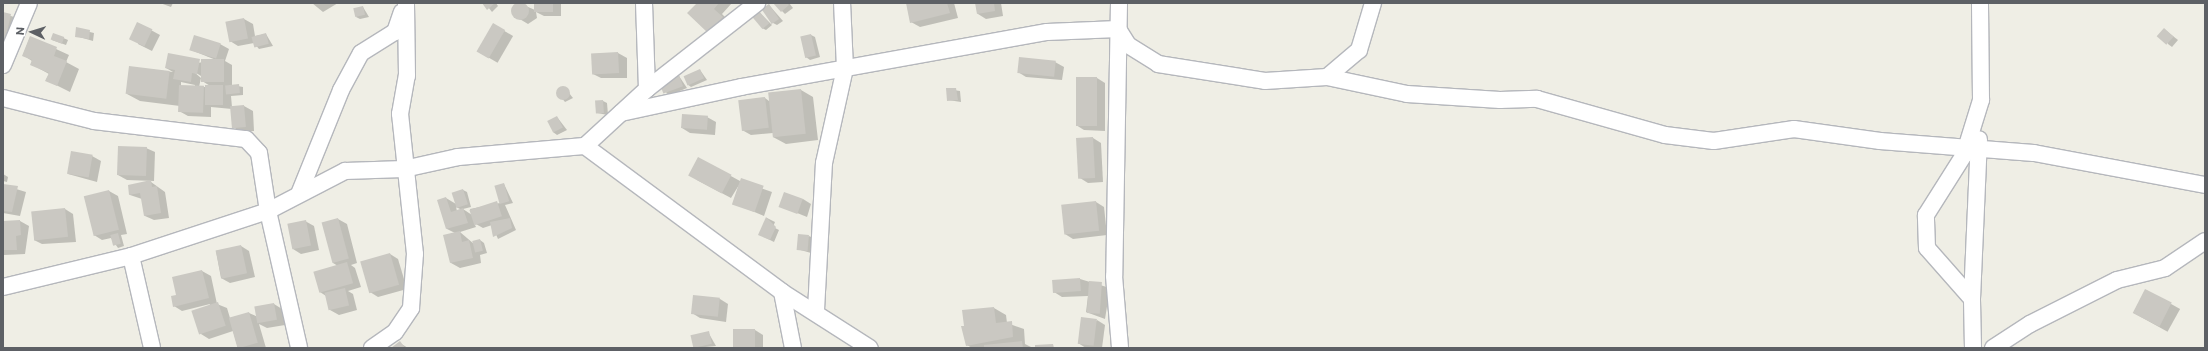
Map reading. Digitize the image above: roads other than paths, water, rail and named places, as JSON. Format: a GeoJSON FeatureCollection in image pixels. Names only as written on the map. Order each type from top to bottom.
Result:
{"type":"FeatureCollection","features":[{"type":"Feature","properties":{"kind":"street"},"geometry":{"type":"LineString","coordinates":[[3,65],[29,3]]}},
{"type":"Feature","properties":{"kind":"street"},"geometry":{"type":"LineString","coordinates":[[372,348],[395,332],[411,308],[415,254],[404,169],[400,114],[407,76],[406,3]]}},
{"type":"Feature","properties":{"kind":"street"},"geometry":{"type":"LineString","coordinates":[[299,194],[341,90],[361,53],[395,32],[406,3]]}},
{"type":"Feature","properties":{"kind":"street"},"geometry":{"type":"LineString","coordinates":[[644,3],[647,89]]}},
{"type":"Feature","properties":{"kind":"street"},"geometry":{"type":"LineString","coordinates":[[3,287],[131,256],[268,211],[345,171],[404,169],[458,157],[585,146],[647,89],[757,3]]}},
{"type":"Feature","properties":{"kind":"street"},"geometry":{"type":"LineString","coordinates":[[816,310],[824,163],[844,68],[842,3]]}},
{"type":"Feature","properties":{"kind":"street"},"geometry":{"type":"LineString","coordinates":[[1119,3],[1114,276],[1120,348]]}},
{"type":"Feature","properties":{"kind":"street"},"geometry":{"type":"LineString","coordinates":[[1973,348],[1972,149],[1981,100],[1980,3]]}},
{"type":"Feature","properties":{"kind":"street"},"geometry":{"type":"LineString","coordinates":[[1327,77],[1359,50],[1374,7]]}},
{"type":"Feature","properties":{"kind":"street"},"geometry":{"type":"LineString","coordinates":[[621,113],[844,68],[1047,32],[1118,29]]}},
{"type":"Feature","properties":{"kind":"street"},"geometry":{"type":"LineString","coordinates":[[1118,29],[1128,45],[1158,64],[1265,81],[1327,77],[1407,94],[1500,100],[1537,99],[1665,135],[1714,141],[1794,129],[1972,149],[2034,152],[2205,185]]}},
{"type":"Feature","properties":{"kind":"street"},"geometry":{"type":"LineString","coordinates":[[3,98],[94,121],[246,139],[260,153],[268,211],[299,348]]}},
{"type":"Feature","properties":{"kind":"street"},"geometry":{"type":"LineString","coordinates":[[585,146],[782,292],[816,310],[870,348]]}},
{"type":"Feature","properties":{"kind":"street"},"geometry":{"type":"LineString","coordinates":[[1972,149],[1926,215],[1927,248],[1972,299]]}},
{"type":"Feature","properties":{"kind":"street"},"geometry":{"type":"LineString","coordinates":[[1993,348],[2030,324],[2118,280],[2165,268],[2205,241]]}},
{"type":"Feature","properties":{"kind":"street"},"geometry":{"type":"LineString","coordinates":[[131,256],[152,348]]}},
{"type":"Feature","properties":{"kind":"street"},"geometry":{"type":"LineString","coordinates":[[782,292],[793,348]]}}]}
